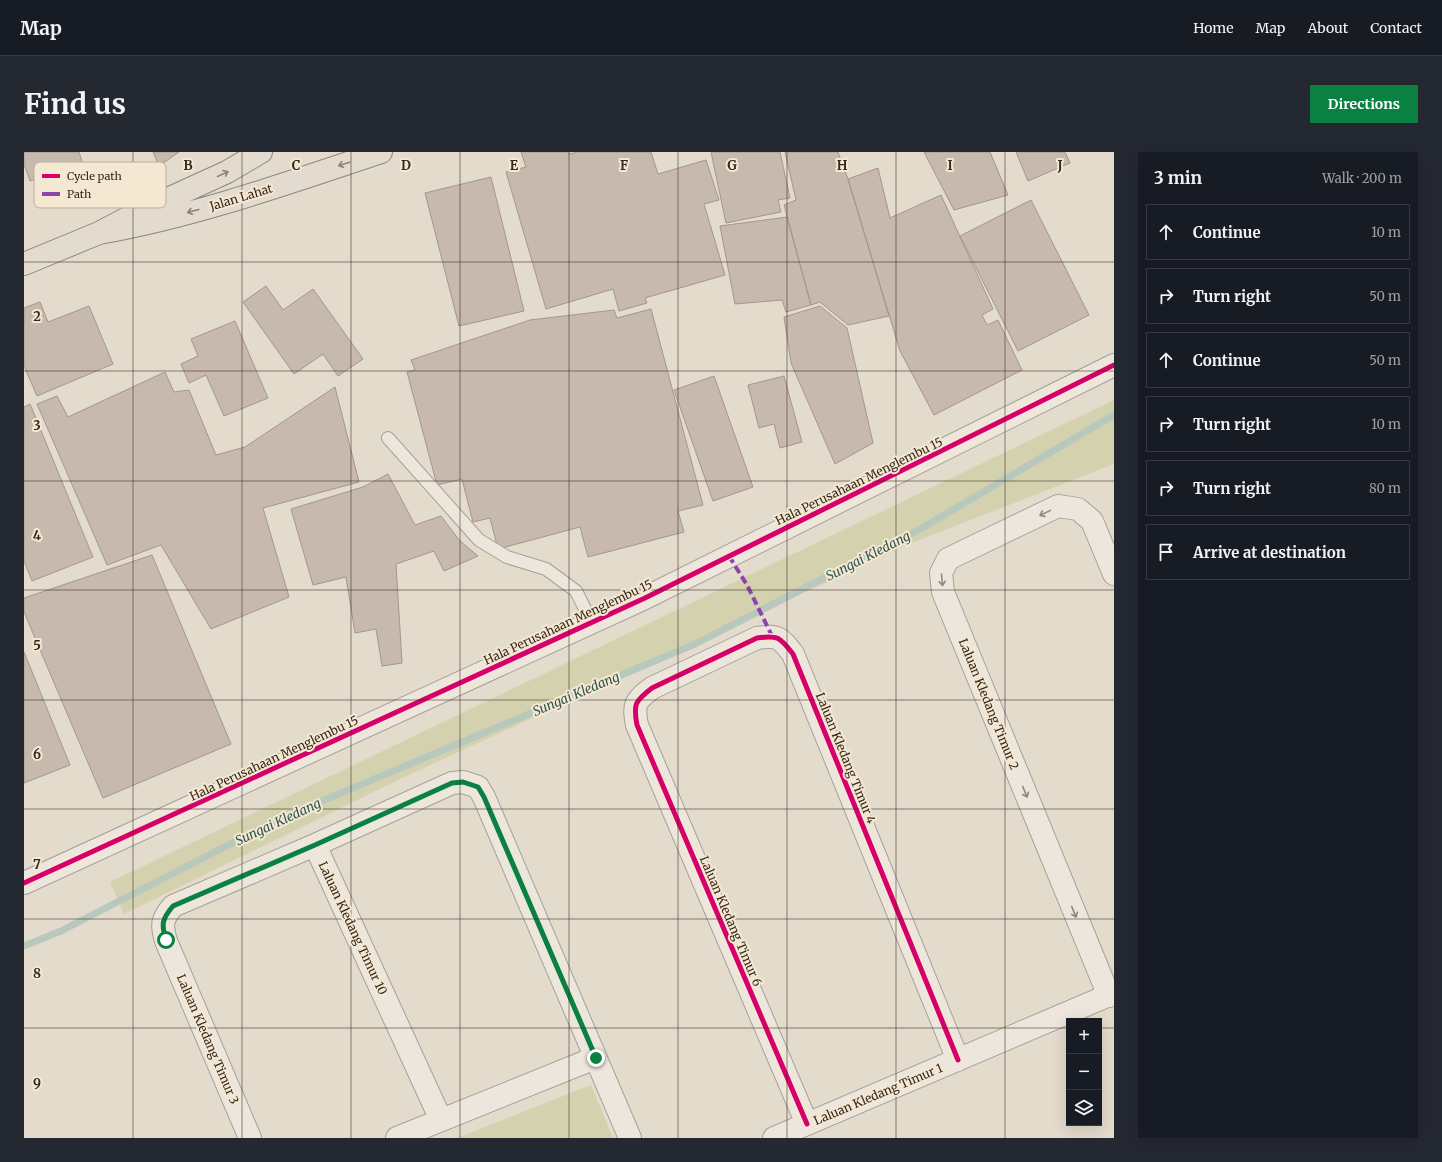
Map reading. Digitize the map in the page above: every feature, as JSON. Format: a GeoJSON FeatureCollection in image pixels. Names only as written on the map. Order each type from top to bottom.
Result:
{"type":"FeatureCollection","features":[{"type":"Feature","properties":{"kind":"main road","name":"Jalan Lahat"},"geometry":{"type":"LineString","coordinates":[[166,200],[228,172],[261,152]]}},
{"type":"Feature","properties":{"kind":"main road","name":"Jalan Lahat"},"geometry":{"type":"LineString","coordinates":[[99,233],[141,225],[232,201],[381,152]]}},
{"type":"Feature","properties":{"kind":"main road","name":"Jalan Lahat"},"geometry":{"type":"LineString","coordinates":[[24,264],[99,233],[148,208]]}},
{"type":"Feature","properties":{"kind":"street","name":"Hala Perusahaan Menglembu 15"},"geometry":{"type":"LineString","coordinates":[[24,883],[652,595],[1114,365]]}},
{"type":"Feature","properties":{"kind":"street","name":"Laluan Kledang Timur 2"},"geometry":{"type":"LineString","coordinates":[[1111,995],[943,592],[941,573],[948,559],[1058,506],[1078,510],[1092,521],[1114,574]]}},
{"type":"Feature","properties":{"kind":"street","name":"Laluan Kledang Timur 4"},"geometry":{"type":"LineString","coordinates":[[637,725],[634,711],[639,698],[652,688],[756,638],[772,636],[783,641],[793,654],[958,1060]]}},
{"type":"Feature","properties":{"kind":"street","name":"Laluan Kledang Timur 6"},"geometry":{"type":"LineString","coordinates":[[637,725],[806,1124]]}},
{"type":"Feature","properties":{"kind":"street"},"geometry":{"type":"LineString","coordinates":[[315,845],[452,783],[463,782],[478,787],[484,797],[630,1138]]}},
{"type":"Feature","properties":{"kind":"street","name":"Laluan Kledang Timur 3"},"geometry":{"type":"LineString","coordinates":[[250,1138],[162,928],[165,916],[173,906],[315,845]]}},
{"type":"Feature","properties":{"kind":"street","name":"Laluan Kledang Timur 10"},"geometry":{"type":"LineString","coordinates":[[315,845],[441,1120]]}},
{"type":"Feature","properties":{"kind":"street","name":"Laluan Kledang Timur 1"},"geometry":{"type":"LineString","coordinates":[[774,1138],[1111,995]]}},
{"type":"Feature","properties":{"kind":"street"},"geometry":{"type":"LineString","coordinates":[[397,1138],[596,1058]]}},
{"type":"Feature","properties":{"kind":"lane"},"geometry":{"type":"LineString","coordinates":[[388,438],[479,540],[507,557],[546,569],[552,573],[576,591],[592,622]]}},
{"type":"Feature","properties":{"kind":"shaded area"},"geometry":{"type":"Polygon","coordinates":[[[1114,400],[1114,464],[909,544],[398,780],[124,914],[110,882],[1114,400]]]}},
{"type":"Feature","properties":{"kind":"shaded area"},"geometry":{"type":"Polygon","coordinates":[[[591,1085],[613,1138],[457,1138],[591,1085]]]}},
{"type":"Feature","properties":{"kind":"building"},"geometry":{"type":"Polygon","coordinates":[[[24,152],[79,152],[82,162],[34,162],[34,180],[30,181],[24,164],[24,152]]]}},
{"type":"Feature","properties":{"kind":"building"},"geometry":{"type":"Polygon","coordinates":[[[153,152],[179,152],[165,162],[157,162],[153,152]]]}},
{"type":"Feature","properties":{"kind":"building"},"geometry":{"type":"Polygon","coordinates":[[[521,152],[569,152],[569,154],[578,152],[651,152],[658,174],[706,160],[719,200],[704,204],[725,275],[645,298],[647,303],[619,311],[613,289],[546,309],[506,172],[526,167],[521,152]]]}},
{"type":"Feature","properties":{"kind":"building"},"geometry":{"type":"Polygon","coordinates":[[[711,152],[780,152],[790,198],[778,200],[781,212],[726,223],[711,152]]]}},
{"type":"Feature","properties":{"kind":"building"},"geometry":{"type":"Polygon","coordinates":[[[785,152],[838,152],[848,179],[889,316],[848,325],[820,302],[811,305],[784,205],[796,200],[785,152]]]}},
{"type":"Feature","properties":{"kind":"building"},"geometry":{"type":"Polygon","coordinates":[[[924,152],[990,152],[1008,195],[954,210],[924,152]]]}},
{"type":"Feature","properties":{"kind":"building"},"geometry":{"type":"Polygon","coordinates":[[[1016,152],[1065,152],[1070,163],[1028,181],[1016,152]]]}},
{"type":"Feature","properties":{"kind":"building"},"geometry":{"type":"Polygon","coordinates":[[[878,168],[890,218],[941,195],[993,309],[982,315],[987,325],[998,320],[1022,370],[934,415],[900,351],[848,179],[878,168]]]}},
{"type":"Feature","properties":{"kind":"building"},"geometry":{"type":"Polygon","coordinates":[[[491,177],[524,311],[459,326],[425,193],[491,177]]]}},
{"type":"Feature","properties":{"kind":"building"},"geometry":{"type":"Polygon","coordinates":[[[1031,200],[1089,315],[1018,351],[960,236],[1031,200]]]}},
{"type":"Feature","properties":{"kind":"building"},"geometry":{"type":"Polygon","coordinates":[[[787,217],[811,305],[786,312],[782,300],[735,304],[720,226],[787,217]]]}},
{"type":"Feature","properties":{"kind":"building"},"geometry":{"type":"Polygon","coordinates":[[[266,286],[283,310],[313,289],[363,359],[338,376],[323,354],[294,374],[243,302],[266,286]]]}},
{"type":"Feature","properties":{"kind":"building"},"geometry":{"type":"Polygon","coordinates":[[[40,302],[48,322],[89,306],[113,364],[37,396],[24,366],[24,308],[40,302]]]}},
{"type":"Feature","properties":{"kind":"building"},"geometry":{"type":"Polygon","coordinates":[[[820,306],[847,328],[873,443],[835,464],[791,363],[784,317],[820,306]]]}},
{"type":"Feature","properties":{"kind":"building"},"geometry":{"type":"Polygon","coordinates":[[[651,309],[703,505],[678,511],[684,532],[588,557],[580,527],[498,549],[490,518],[473,522],[462,479],[437,485],[407,372],[415,370],[411,360],[530,320],[614,310],[617,318],[651,309]]]}},
{"type":"Feature","properties":{"kind":"building"},"geometry":{"type":"Polygon","coordinates":[[[235,321],[268,398],[224,416],[206,375],[189,383],[181,364],[198,356],[191,339],[235,321]]]}},
{"type":"Feature","properties":{"kind":"building"},"geometry":{"type":"Polygon","coordinates":[[[165,372],[174,392],[189,390],[216,455],[245,447],[335,387],[359,482],[263,508],[289,597],[211,629],[161,545],[107,565],[37,404],[57,396],[68,417],[165,372]]]}},
{"type":"Feature","properties":{"kind":"building"},"geometry":{"type":"Polygon","coordinates":[[[714,376],[753,487],[713,501],[674,390],[714,376]]]}},
{"type":"Feature","properties":{"kind":"building"},"geometry":{"type":"Polygon","coordinates":[[[784,376],[802,442],[780,448],[774,424],[759,428],[748,385],[784,376]]]}},
{"type":"Feature","properties":{"kind":"building"},"geometry":{"type":"Polygon","coordinates":[[[30,404],[93,557],[32,581],[24,561],[24,407],[30,404]]]}},
{"type":"Feature","properties":{"kind":"building"},"geometry":{"type":"Polygon","coordinates":[[[388,474],[415,525],[441,516],[459,540],[478,556],[444,571],[434,551],[396,564],[402,663],[382,666],[376,629],[355,633],[346,577],[313,585],[291,509],[363,487],[388,474]]]}},
{"type":"Feature","properties":{"kind":"building"},"geometry":{"type":"Polygon","coordinates":[[[152,555],[231,744],[103,798],[24,612],[24,598],[152,555]]]}},
{"type":"Feature","properties":{"kind":"building"},"geometry":{"type":"Polygon","coordinates":[[[24,652],[70,765],[24,783],[24,652]]]}},
{"type":"Feature","properties":{"kind":"waterway","name":"Sungai Kledang"},"geometry":{"type":"LineString","coordinates":[[24,946],[61,931],[277,820],[695,644],[922,528],[1114,415]]}},
{"type":"Feature","properties":{"kind":"marked path"},"geometry":{"type":"LineString","coordinates":[[729,556],[747,585],[772,636]]}},
{"type":"Feature","properties":{"kind":"cycle path"},"geometry":{"type":"LineString","coordinates":[[24,883],[645,598],[1114,365]]}},
{"type":"Feature","properties":{"kind":"cycle path"},"geometry":{"type":"LineString","coordinates":[[807,1124],[637,725],[635,712],[639,700],[652,688],[757,638],[778,638],[793,654],[958,1060]]}},
{"type":"Feature","properties":{"kind":"route"},"geometry":{"type":"LineString","coordinates":[[166,940],[162,928],[165,916],[173,906],[315,845],[452,783],[463,782],[478,787],[484,797],[596,1058]]}}]}
